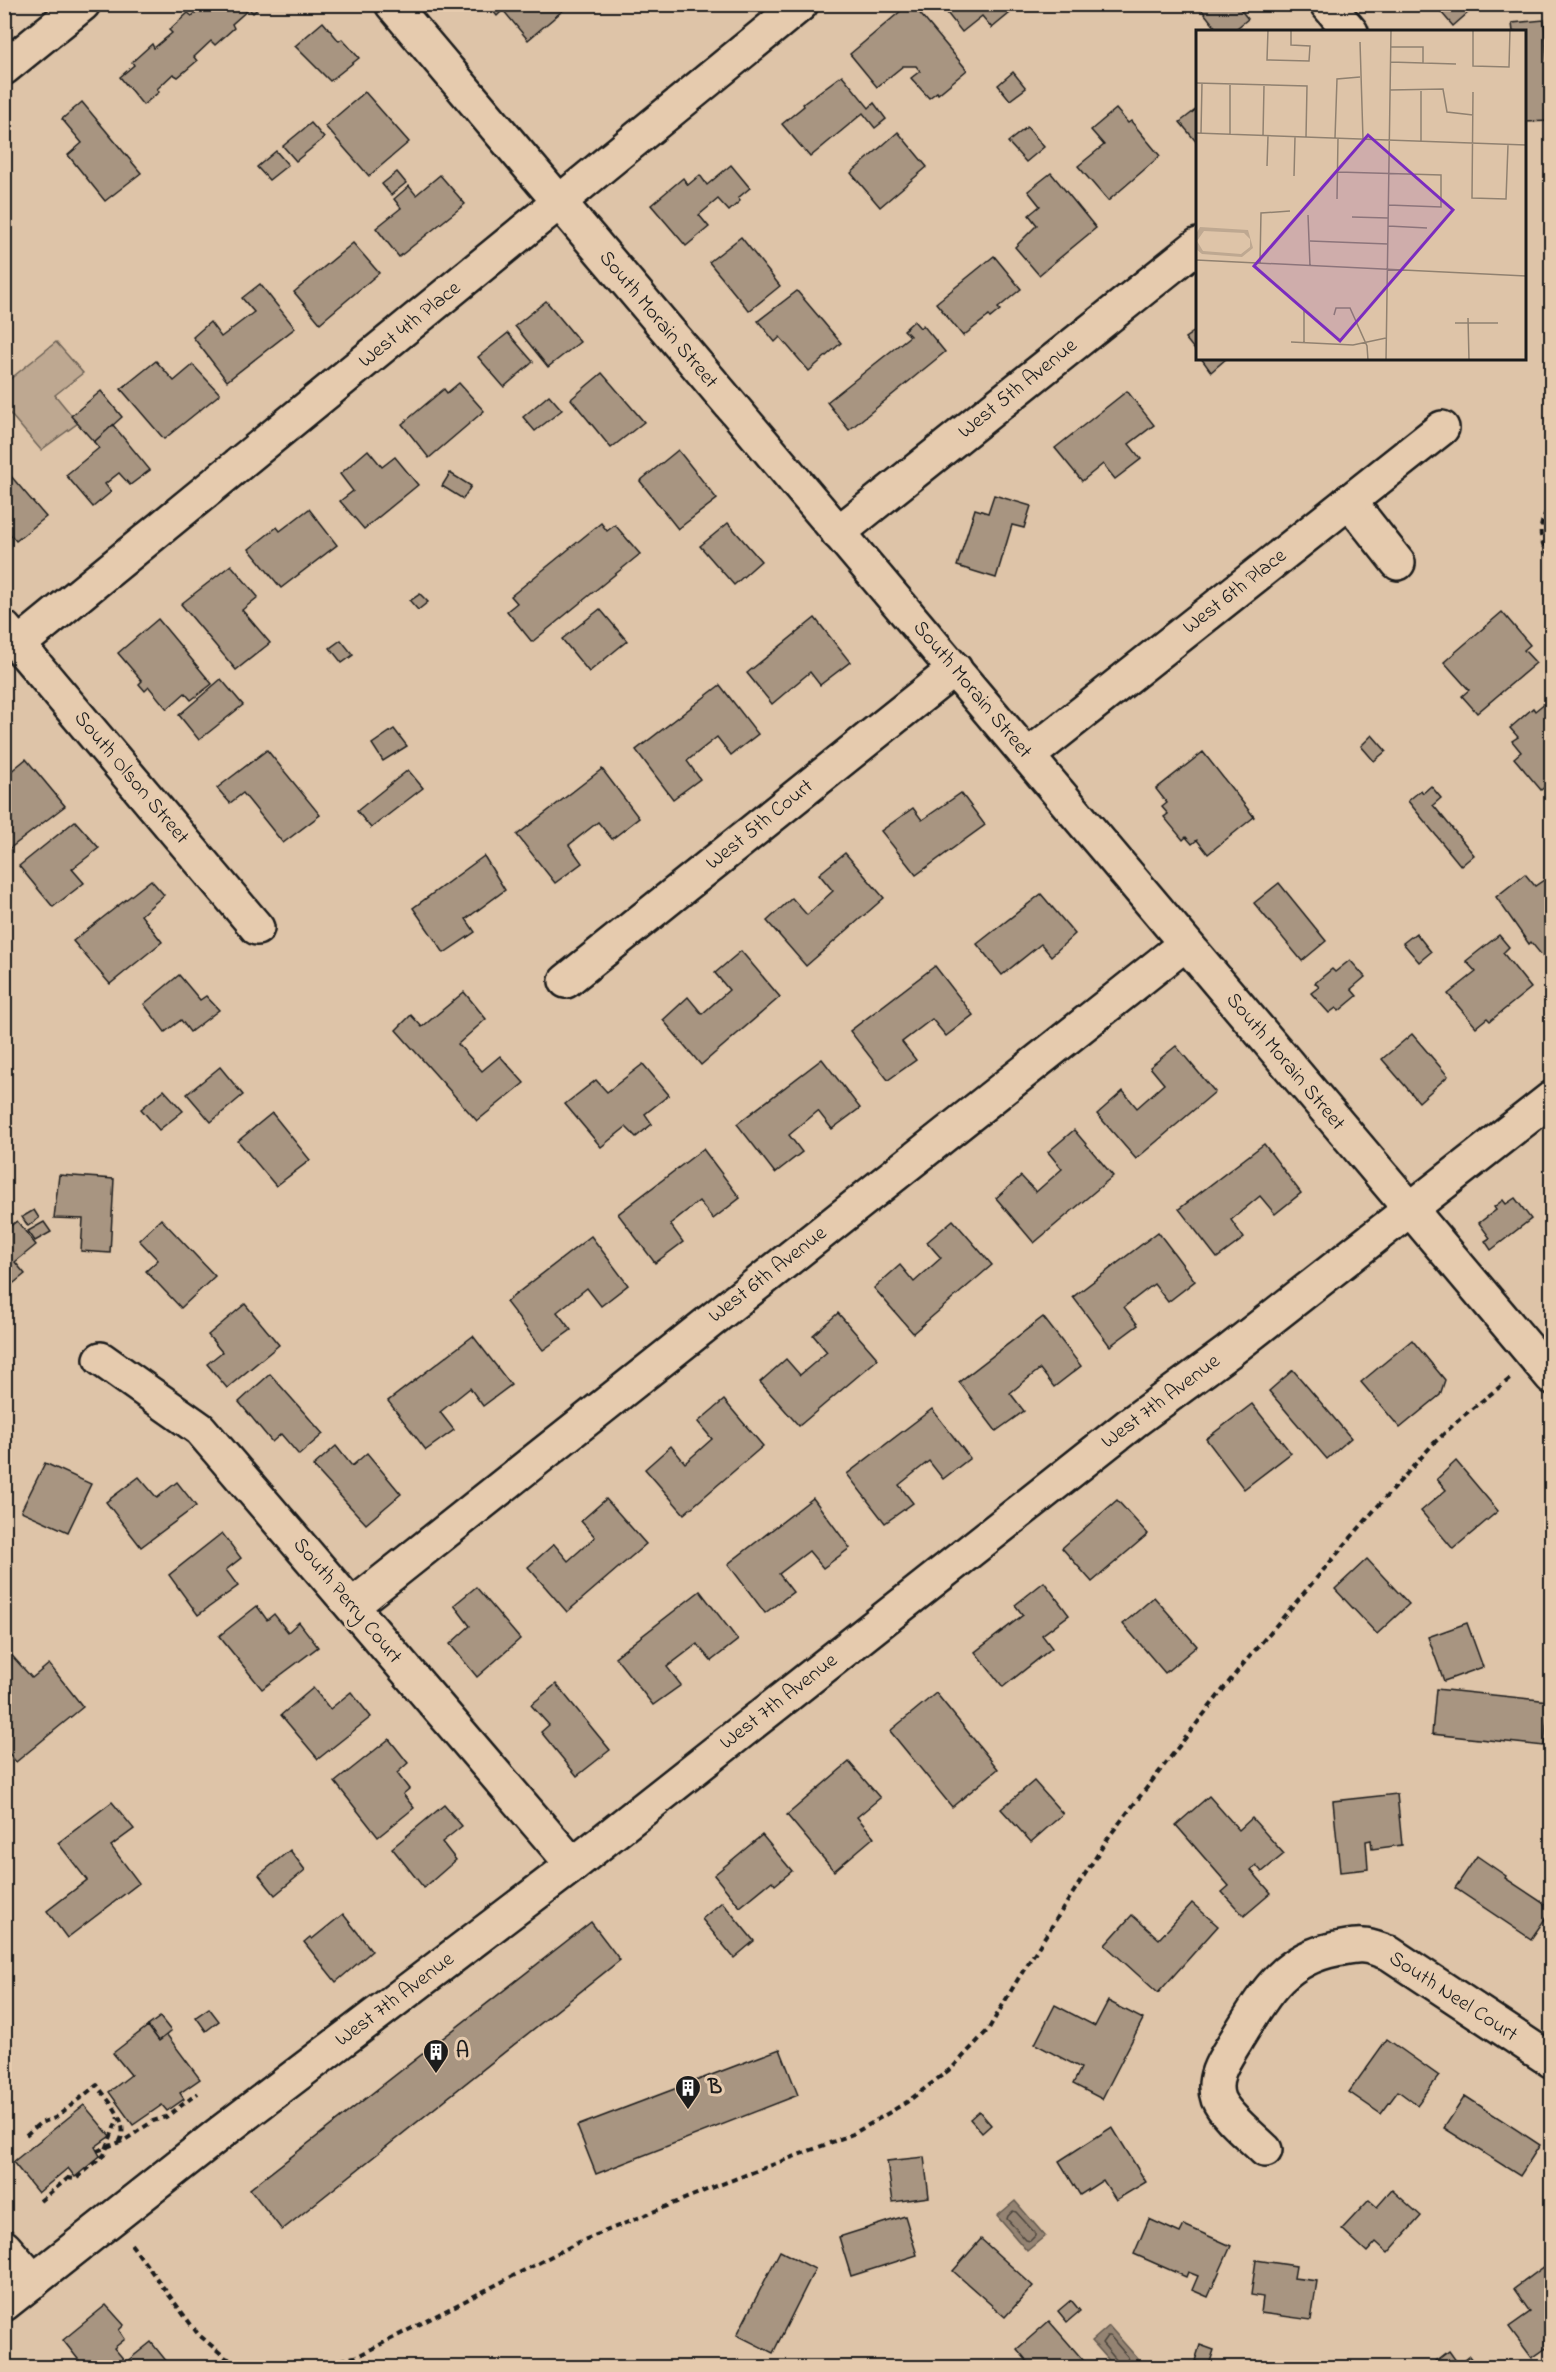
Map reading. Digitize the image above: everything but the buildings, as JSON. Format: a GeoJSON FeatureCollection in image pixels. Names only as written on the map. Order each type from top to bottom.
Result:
{"type":"FeatureCollection","features":[{"type":"Feature","properties":{"kind":"street"},"geometry":{"type":"LineString","coordinates":[[4,68],[83,4]]}},
{"type":"Feature","properties":{"kind":"street","name":"South Morain Street"},"geometry":{"type":"LineString","coordinates":[[392,4],[1541,1365]]}},
{"type":"Feature","properties":{"kind":"street","name":"West 4th Place"},"geometry":{"type":"LineString","coordinates":[[11,637],[559,204],[801,4]]}},
{"type":"Feature","properties":{"kind":"street"},"geometry":{"type":"LineString","coordinates":[[1327,4],[1349,30]]}},
{"type":"Feature","properties":{"kind":"street","name":"West 5th Avenue"},"geometry":{"type":"LineString","coordinates":[[838,533],[1196,245]]}},
{"type":"Feature","properties":{"kind":"street","name":"West 6th Place"},"geometry":{"type":"LineString","coordinates":[[1028,756],[1442,428]]}},
{"type":"Feature","properties":{"kind":"street"},"geometry":{"type":"LineString","coordinates":[[1349,501],[1398,562]]}},
{"type":"Feature","properties":{"kind":"street","name":"South Olson Street"},"geometry":{"type":"LineString","coordinates":[[11,637],[257,928]]}},
{"type":"Feature","properties":{"kind":"street","name":"West 5th Court"},"geometry":{"type":"LineString","coordinates":[[566,981],[955,669]]}},
{"type":"Feature","properties":{"kind":"street","name":"West 6th Avenue"},"geometry":{"type":"LineString","coordinates":[[352,1606],[1185,944]]}},
{"type":"Feature","properties":{"kind":"street","name":"West 7th Avenue"},"geometry":{"type":"LineString","coordinates":[[4,2304],[226,2128],[573,1865],[1133,1422],[1228,1352],[1551,1098]]}},
{"type":"Feature","properties":{"kind":"street","name":"South Perry Court"},"geometry":{"type":"LineString","coordinates":[[101,1359],[200,1429],[573,1865]]}},
{"type":"Feature","properties":{"kind":"street","name":"South Neel Court"},"geometry":{"type":"LineString","coordinates":[[1265,2150],[1229,2115],[1219,2100],[1215,2082],[1222,2064],[1264,1994],[1281,1976],[1299,1962],[1321,1952],[1364,1946],[1389,1953],[1551,2061]]}},
{"type":"Feature","properties":{"kind":"street"},"geometry":{"type":"LineString","coordinates":[[4,2247],[34,2281]]}},
{"type":"Feature","properties":{"kind":"path"},"geometry":{"type":"LineString","coordinates":[[1551,502],[1542,516],[1538,534],[1551,559]]}},
{"type":"Feature","properties":{"kind":"path"},"geometry":{"type":"LineString","coordinates":[[310,2367],[358,2356],[579,2242],[709,2188],[853,2134],[907,2102],[953,2067],[988,2030],[1110,1835],[1239,1669],[1434,1443],[1463,1416],[1512,1377],[1541,1365]]}},
{"type":"Feature","properties":{"kind":"path"},"geometry":{"type":"LineString","coordinates":[[26,2135],[40,2123],[55,2118],[97,2085],[124,2130],[120,2141]]}},
{"type":"Feature","properties":{"kind":"path"},"geometry":{"type":"LineString","coordinates":[[98,2151],[153,2121],[166,2117],[198,2093]]}},
{"type":"Feature","properties":{"kind":"path"},"geometry":{"type":"LineString","coordinates":[[67,2178],[76,2179],[99,2160],[109,2145],[118,2117]]}},
{"type":"Feature","properties":{"kind":"path"},"geometry":{"type":"LineString","coordinates":[[40,2201],[73,2174]]}},
{"type":"Feature","properties":{"kind":"path"},"geometry":{"type":"LineString","coordinates":[[112,2219],[198,2334],[226,2358],[252,2367]]}},
{"type":"Feature","properties":{"kind":"shaded area"},"geometry":{"type":"Polygon","coordinates":[[[56,342],[83,373],[55,395],[78,423],[41,450],[5,408],[4,384],[56,342]]]}},
{"type":"Feature","properties":{"kind":"water"},"geometry":{"type":"Polygon","coordinates":[[[1015,2201],[1045,2236],[1027,2251],[997,2216],[1015,2201]]]}},
{"type":"Feature","properties":{"kind":"water"},"geometry":{"type":"Polygon","coordinates":[[[1109,2326],[1138,2359],[1129,2367],[1115,2367],[1092,2341],[1109,2326]]]}},
{"type":"Feature","properties":{"kind":"place","name":"A"},"geometry":{"type":"Point","coordinates":[436,2075]}},
{"type":"Feature","properties":{"kind":"place","name":"B"},"geometry":{"type":"Point","coordinates":[688,2111]}}]}
